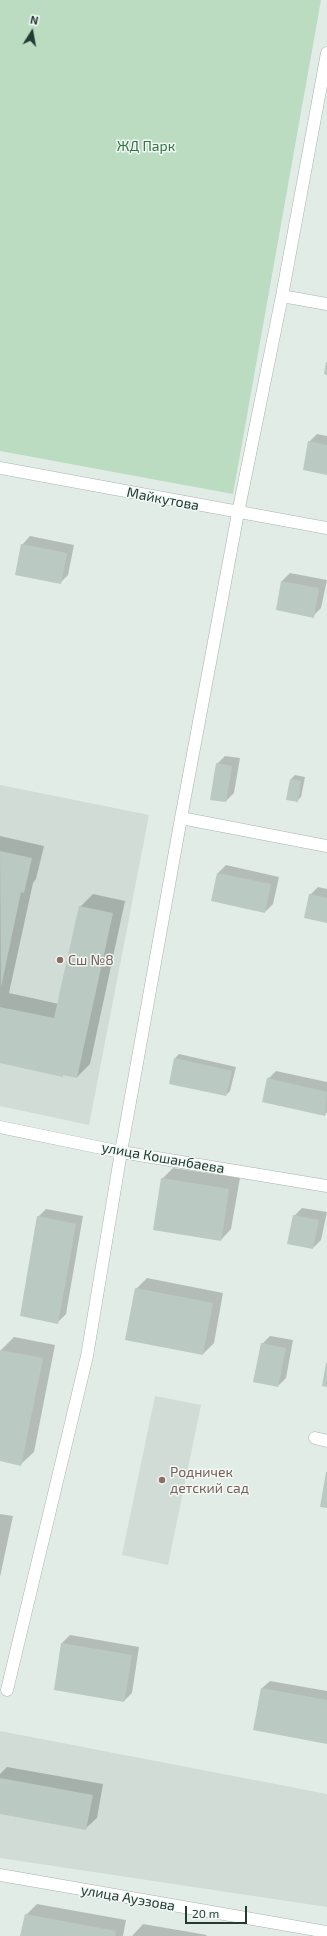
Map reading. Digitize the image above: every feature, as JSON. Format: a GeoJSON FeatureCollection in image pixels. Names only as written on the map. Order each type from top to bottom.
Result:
{"type":"FeatureCollection","features":[{"type":"Feature","properties":{"kind":"street"},"geometry":{"type":"LineString","coordinates":[[7,1690],[87,1356],[121,1152],[181,818],[238,513],[323,98],[327,53]]}},
{"type":"Feature","properties":{"kind":"street"},"geometry":{"type":"LineString","coordinates":[[282,296],[327,304]]}},
{"type":"Feature","properties":{"kind":"street","name":"Майкутова"},"geometry":{"type":"LineString","coordinates":[[0,468],[238,513],[327,528]]}},
{"type":"Feature","properties":{"kind":"street"},"geometry":{"type":"LineString","coordinates":[[181,818],[327,846]]}},
{"type":"Feature","properties":{"kind":"street","name":"улица Кошанбаева"},"geometry":{"type":"LineString","coordinates":[[0,1127],[121,1152],[327,1186]]}},
{"type":"Feature","properties":{"kind":"street","name":"улица Ауэзова"},"geometry":{"type":"LineString","coordinates":[[0,1875],[327,1932]]}},
{"type":"Feature","properties":{"kind":"shaded area","name":"Сш №8"},"geometry":{"type":"Polygon","coordinates":[[[0,785],[149,815],[89,1125],[0,1106],[0,785]]]}},
{"type":"Feature","properties":{"kind":"shaded area","name":"Родничек детский сад"},"geometry":{"type":"Polygon","coordinates":[[[155,1396],[201,1405],[168,1565],[122,1555],[155,1396]]]}},
{"type":"Feature","properties":{"kind":"shaded area"},"geometry":{"type":"Polygon","coordinates":[[[0,1731],[327,1794],[327,1907],[0,1858],[0,1731]]]}},
{"type":"Feature","properties":{"kind":"green space","name":"ЖД Парк"},"geometry":{"type":"Polygon","coordinates":[[[0,0],[321,0],[233,494],[0,451],[0,0]]]}},
{"type":"Feature","properties":{"kind":"building"},"geometry":{"type":"Polygon","coordinates":[[[327,362],[327,375],[324,374],[327,362]]]}},
{"type":"Feature","properties":{"kind":"building"},"geometry":{"type":"Polygon","coordinates":[[[308,441],[327,445],[327,475],[303,470],[308,441]]]}},
{"type":"Feature","properties":{"kind":"building"},"geometry":{"type":"Polygon","coordinates":[[[21,544],[67,553],[61,584],[15,575],[21,544]]]}},
{"type":"Feature","properties":{"kind":"building"},"geometry":{"type":"Polygon","coordinates":[[[281,581],[319,588],[314,618],[276,610],[281,581]]]}},
{"type":"Feature","properties":{"kind":"building"},"geometry":{"type":"Polygon","coordinates":[[[216,763],[232,766],[226,802],[210,800],[216,763]]]}},
{"type":"Feature","properties":{"kind":"building"},"geometry":{"type":"Polygon","coordinates":[[[290,779],[301,781],[298,802],[286,800],[290,779]]]}},
{"type":"Feature","properties":{"kind":"building"},"geometry":{"type":"Polygon","coordinates":[[[0,851],[32,858],[24,893],[21,892],[1,987],[0,851]]]}},
{"type":"Feature","properties":{"kind":"building"},"geometry":{"type":"Polygon","coordinates":[[[217,873],[271,884],[265,913],[211,901],[217,873]]]}},
{"type":"Feature","properties":{"kind":"building"},"geometry":{"type":"Polygon","coordinates":[[[309,894],[327,898],[327,923],[304,918],[309,894]]]}},
{"type":"Feature","properties":{"kind":"building"},"geometry":{"type":"Polygon","coordinates":[[[79,906],[113,913],[77,1078],[63,1075],[63,1077],[0,1063],[0,1007],[54,1018],[79,906]]]}},
{"type":"Feature","properties":{"kind":"building"},"geometry":{"type":"Polygon","coordinates":[[[174,1058],[232,1071],[226,1096],[169,1084],[174,1058]]]}},
{"type":"Feature","properties":{"kind":"building"},"geometry":{"type":"Polygon","coordinates":[[[267,1078],[327,1092],[325,1116],[262,1102],[267,1078]]]}},
{"type":"Feature","properties":{"kind":"building"},"geometry":{"type":"Polygon","coordinates":[[[161,1178],[229,1189],[221,1241],[153,1230],[161,1178]]]}},
{"type":"Feature","properties":{"kind":"building"},"geometry":{"type":"Polygon","coordinates":[[[293,1215],[319,1220],[313,1249],[287,1244],[293,1215]]]}},
{"type":"Feature","properties":{"kind":"building"},"geometry":{"type":"Polygon","coordinates":[[[37,1216],[76,1224],[58,1324],[20,1316],[37,1216]]]}},
{"type":"Feature","properties":{"kind":"building"},"geometry":{"type":"Polygon","coordinates":[[[135,1288],[213,1303],[203,1355],[125,1340],[135,1288]]]}},
{"type":"Feature","properties":{"kind":"building"},"geometry":{"type":"Polygon","coordinates":[[[261,1343],[286,1348],[278,1387],[253,1382],[261,1343]]]}},
{"type":"Feature","properties":{"kind":"building"},"geometry":{"type":"Polygon","coordinates":[[[0,1350],[43,1358],[21,1466],[0,1461],[0,1350]]]}},
{"type":"Feature","properties":{"kind":"building"},"geometry":{"type":"Polygon","coordinates":[[[327,1363],[327,1387],[322,1386],[327,1363]]]}},
{"type":"Feature","properties":{"kind":"building"},"geometry":{"type":"Polygon","coordinates":[[[327,1472],[327,1508],[320,1507],[327,1472]]]}},
{"type":"Feature","properties":{"kind":"building"},"geometry":{"type":"Polygon","coordinates":[[[61,1643],[132,1655],[124,1702],[54,1690],[61,1643]]]}},
{"type":"Feature","properties":{"kind":"building"},"geometry":{"type":"Polygon","coordinates":[[[261,1688],[327,1700],[327,1744],[253,1730],[261,1688]]]}},
{"type":"Feature","properties":{"kind":"building"},"geometry":{"type":"Polygon","coordinates":[[[0,1778],[93,1795],[86,1830],[0,1814],[0,1778]]]}},
{"type":"Feature","properties":{"kind":"building"},"geometry":{"type":"Polygon","coordinates":[[[25,1914],[116,1931],[115,1936],[20,1936],[25,1914]]]}},
{"type":"Feature","properties":{"kind":"place","name":"Сш №8"},"geometry":{"type":"Point","coordinates":[60,960]}},
{"type":"Feature","properties":{"kind":"place","name":"Родничек детский сад"},"geometry":{"type":"Point","coordinates":[162,1480]}}]}
